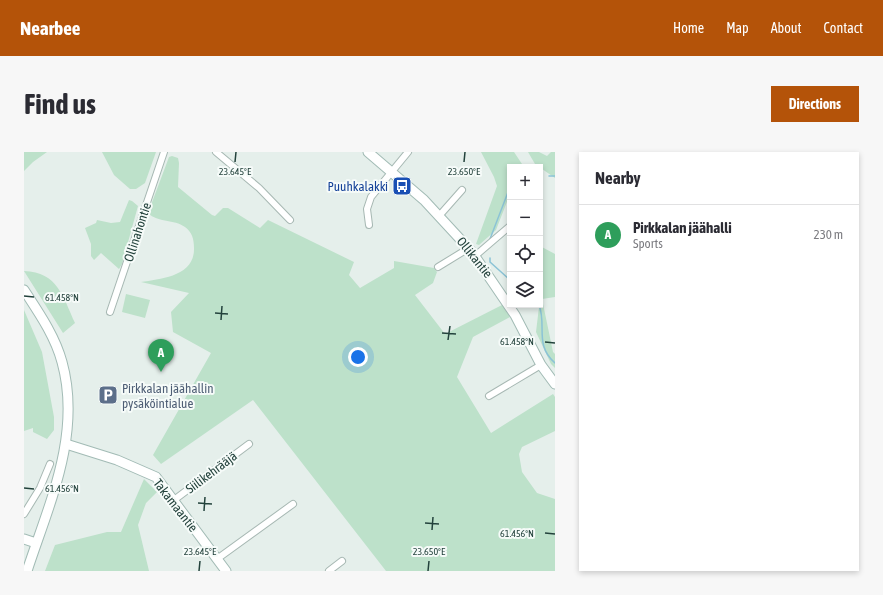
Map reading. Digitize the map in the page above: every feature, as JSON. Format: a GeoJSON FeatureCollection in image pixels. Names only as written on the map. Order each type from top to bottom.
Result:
{"type":"FeatureCollection","features":[{"type":"Feature","properties":{"kind":"street","name":"Ollinahontie"},"geometry":{"type":"LineString","coordinates":[[110,312],[164,152]]}},
{"type":"Feature","properties":{"kind":"street"},"geometry":{"type":"LineString","coordinates":[[216,152],[259,188],[290,220]]}},
{"type":"Feature","properties":{"kind":"street","name":"Ollikantie"},"geometry":{"type":"LineString","coordinates":[[368,152],[439,216],[472,252],[515,315],[541,365],[555,384]]}},
{"type":"Feature","properties":{"kind":"street"},"geometry":{"type":"LineString","coordinates":[[369,225],[367,216],[368,203],[374,192],[392,173],[408,152]]}},
{"type":"Feature","properties":{"kind":"street"},"geometry":{"type":"LineString","coordinates":[[439,216],[462,190]]}},
{"type":"Feature","properties":{"kind":"street"},"geometry":{"type":"LineString","coordinates":[[438,267],[472,252],[507,228]]}},
{"type":"Feature","properties":{"kind":"street"},"geometry":{"type":"LineString","coordinates":[[24,290],[43,319],[62,361],[69,407],[66,444],[55,484],[27,571]]}},
{"type":"Feature","properties":{"kind":"street"},"geometry":{"type":"LineString","coordinates":[[489,396],[541,365]]}},
{"type":"Feature","properties":{"kind":"street","name":"Takamaantie"},"geometry":{"type":"LineString","coordinates":[[66,444],[117,460],[156,477],[226,571]]}},
{"type":"Feature","properties":{"kind":"street","name":"Siilikehrääjä"},"geometry":{"type":"LineString","coordinates":[[174,500],[249,444]]}},
{"type":"Feature","properties":{"kind":"street"},"geometry":{"type":"LineString","coordinates":[[24,514],[40,488],[50,464]]}},
{"type":"Feature","properties":{"kind":"street"},"geometry":{"type":"LineString","coordinates":[[217,560],[293,504]]}},
{"type":"Feature","properties":{"kind":"street"},"geometry":{"type":"LineString","coordinates":[[24,539],[36,543]]}},
{"type":"Feature","properties":{"kind":"street"},"geometry":{"type":"LineString","coordinates":[[329,571],[342,562]]}},
{"type":"Feature","properties":{"kind":"green space"},"geometry":{"type":"Polygon","coordinates":[[[24,152],[47,152],[33,162],[24,171],[24,152]]]}},
{"type":"Feature","properties":{"kind":"green space"},"geometry":{"type":"Polygon","coordinates":[[[102,152],[156,152],[145,183],[136,189],[130,189],[114,175],[102,152]]]}},
{"type":"Feature","properties":{"kind":"green space"},"geometry":{"type":"Polygon","coordinates":[[[481,152],[514,152],[522,164],[507,164],[507,202],[496,230],[479,245],[476,244],[497,186],[481,152]]]}},
{"type":"Feature","properties":{"kind":"green space"},"geometry":{"type":"Polygon","coordinates":[[[528,152],[539,152],[547,156],[551,152],[555,152],[555,178],[543,170],[543,164],[535,164],[528,152]]]}},
{"type":"Feature","properties":{"kind":"green space"},"geometry":{"type":"Polygon","coordinates":[[[172,156],[178,158],[179,163],[178,187],[212,215],[215,216],[223,208],[228,208],[260,228],[268,220],[354,262],[349,275],[360,288],[394,268],[394,261],[434,268],[437,272],[433,283],[415,295],[445,334],[502,305],[510,317],[473,337],[457,377],[491,433],[553,394],[555,397],[555,431],[522,447],[519,454],[522,472],[537,493],[555,499],[555,571],[386,571],[253,400],[161,464],[153,455],[211,353],[173,332],[171,312],[189,293],[141,282],[175,274],[189,265],[193,257],[194,242],[191,233],[185,227],[176,223],[161,220],[148,213],[169,157],[172,156]]]}},
{"type":"Feature","properties":{"kind":"green space"},"geometry":{"type":"Polygon","coordinates":[[[129,200],[138,206],[122,264],[119,269],[101,253],[94,260],[91,256],[91,244],[85,228],[96,223],[97,220],[111,223],[120,222],[129,200]]]}},
{"type":"Feature","properties":{"kind":"green space"},"geometry":{"type":"Polygon","coordinates":[[[543,248],[555,254],[555,297],[543,299],[543,248]]]}},
{"type":"Feature","properties":{"kind":"green space"},"geometry":{"type":"Polygon","coordinates":[[[24,271],[35,272],[45,276],[52,281],[63,295],[75,323],[63,333],[24,271]]]}},
{"type":"Feature","properties":{"kind":"green space"},"geometry":{"type":"Polygon","coordinates":[[[126,294],[150,300],[145,318],[122,312],[126,294]]]}},
{"type":"Feature","properties":{"kind":"green space"},"geometry":{"type":"Polygon","coordinates":[[[543,304],[553,352],[555,354],[555,368],[551,364],[536,332],[539,308],[543,308],[543,304]]]}},
{"type":"Feature","properties":{"kind":"green space"},"geometry":{"type":"Polygon","coordinates":[[[24,310],[42,352],[54,417],[54,430],[47,439],[33,432],[33,428],[24,431],[24,310]]]}},
{"type":"Feature","properties":{"kind":"green space"},"geometry":{"type":"Polygon","coordinates":[[[144,479],[157,492],[146,503],[138,525],[149,571],[45,571],[55,545],[107,532],[121,532],[144,479]]]}},
{"type":"Feature","properties":{"kind":"waterway"},"geometry":{"type":"LineString","coordinates":[[549,176],[555,176]]}},
{"type":"Feature","properties":{"kind":"waterway"},"geometry":{"type":"LineString","coordinates":[[490,239],[507,195]]}},
{"type":"Feature","properties":{"kind":"waterway"},"geometry":{"type":"LineString","coordinates":[[490,258],[490,262],[507,277]]}},
{"type":"Feature","properties":{"kind":"waterway"},"geometry":{"type":"LineString","coordinates":[[540,308],[543,342],[545,349],[555,363]]}},
{"type":"Feature","properties":{"kind":"place","name":"Puuhkalakki"},"geometry":{"type":"Point","coordinates":[402,186]}},
{"type":"Feature","properties":{"kind":"place","name":"Pirkkalan jäähalli"},"geometry":{"type":"Point","coordinates":[161,372]}},
{"type":"Feature","properties":{"kind":"place","name":"Pirkkalan jäähallin pysäköintialue"},"geometry":{"type":"Point","coordinates":[108,395]}}]}
